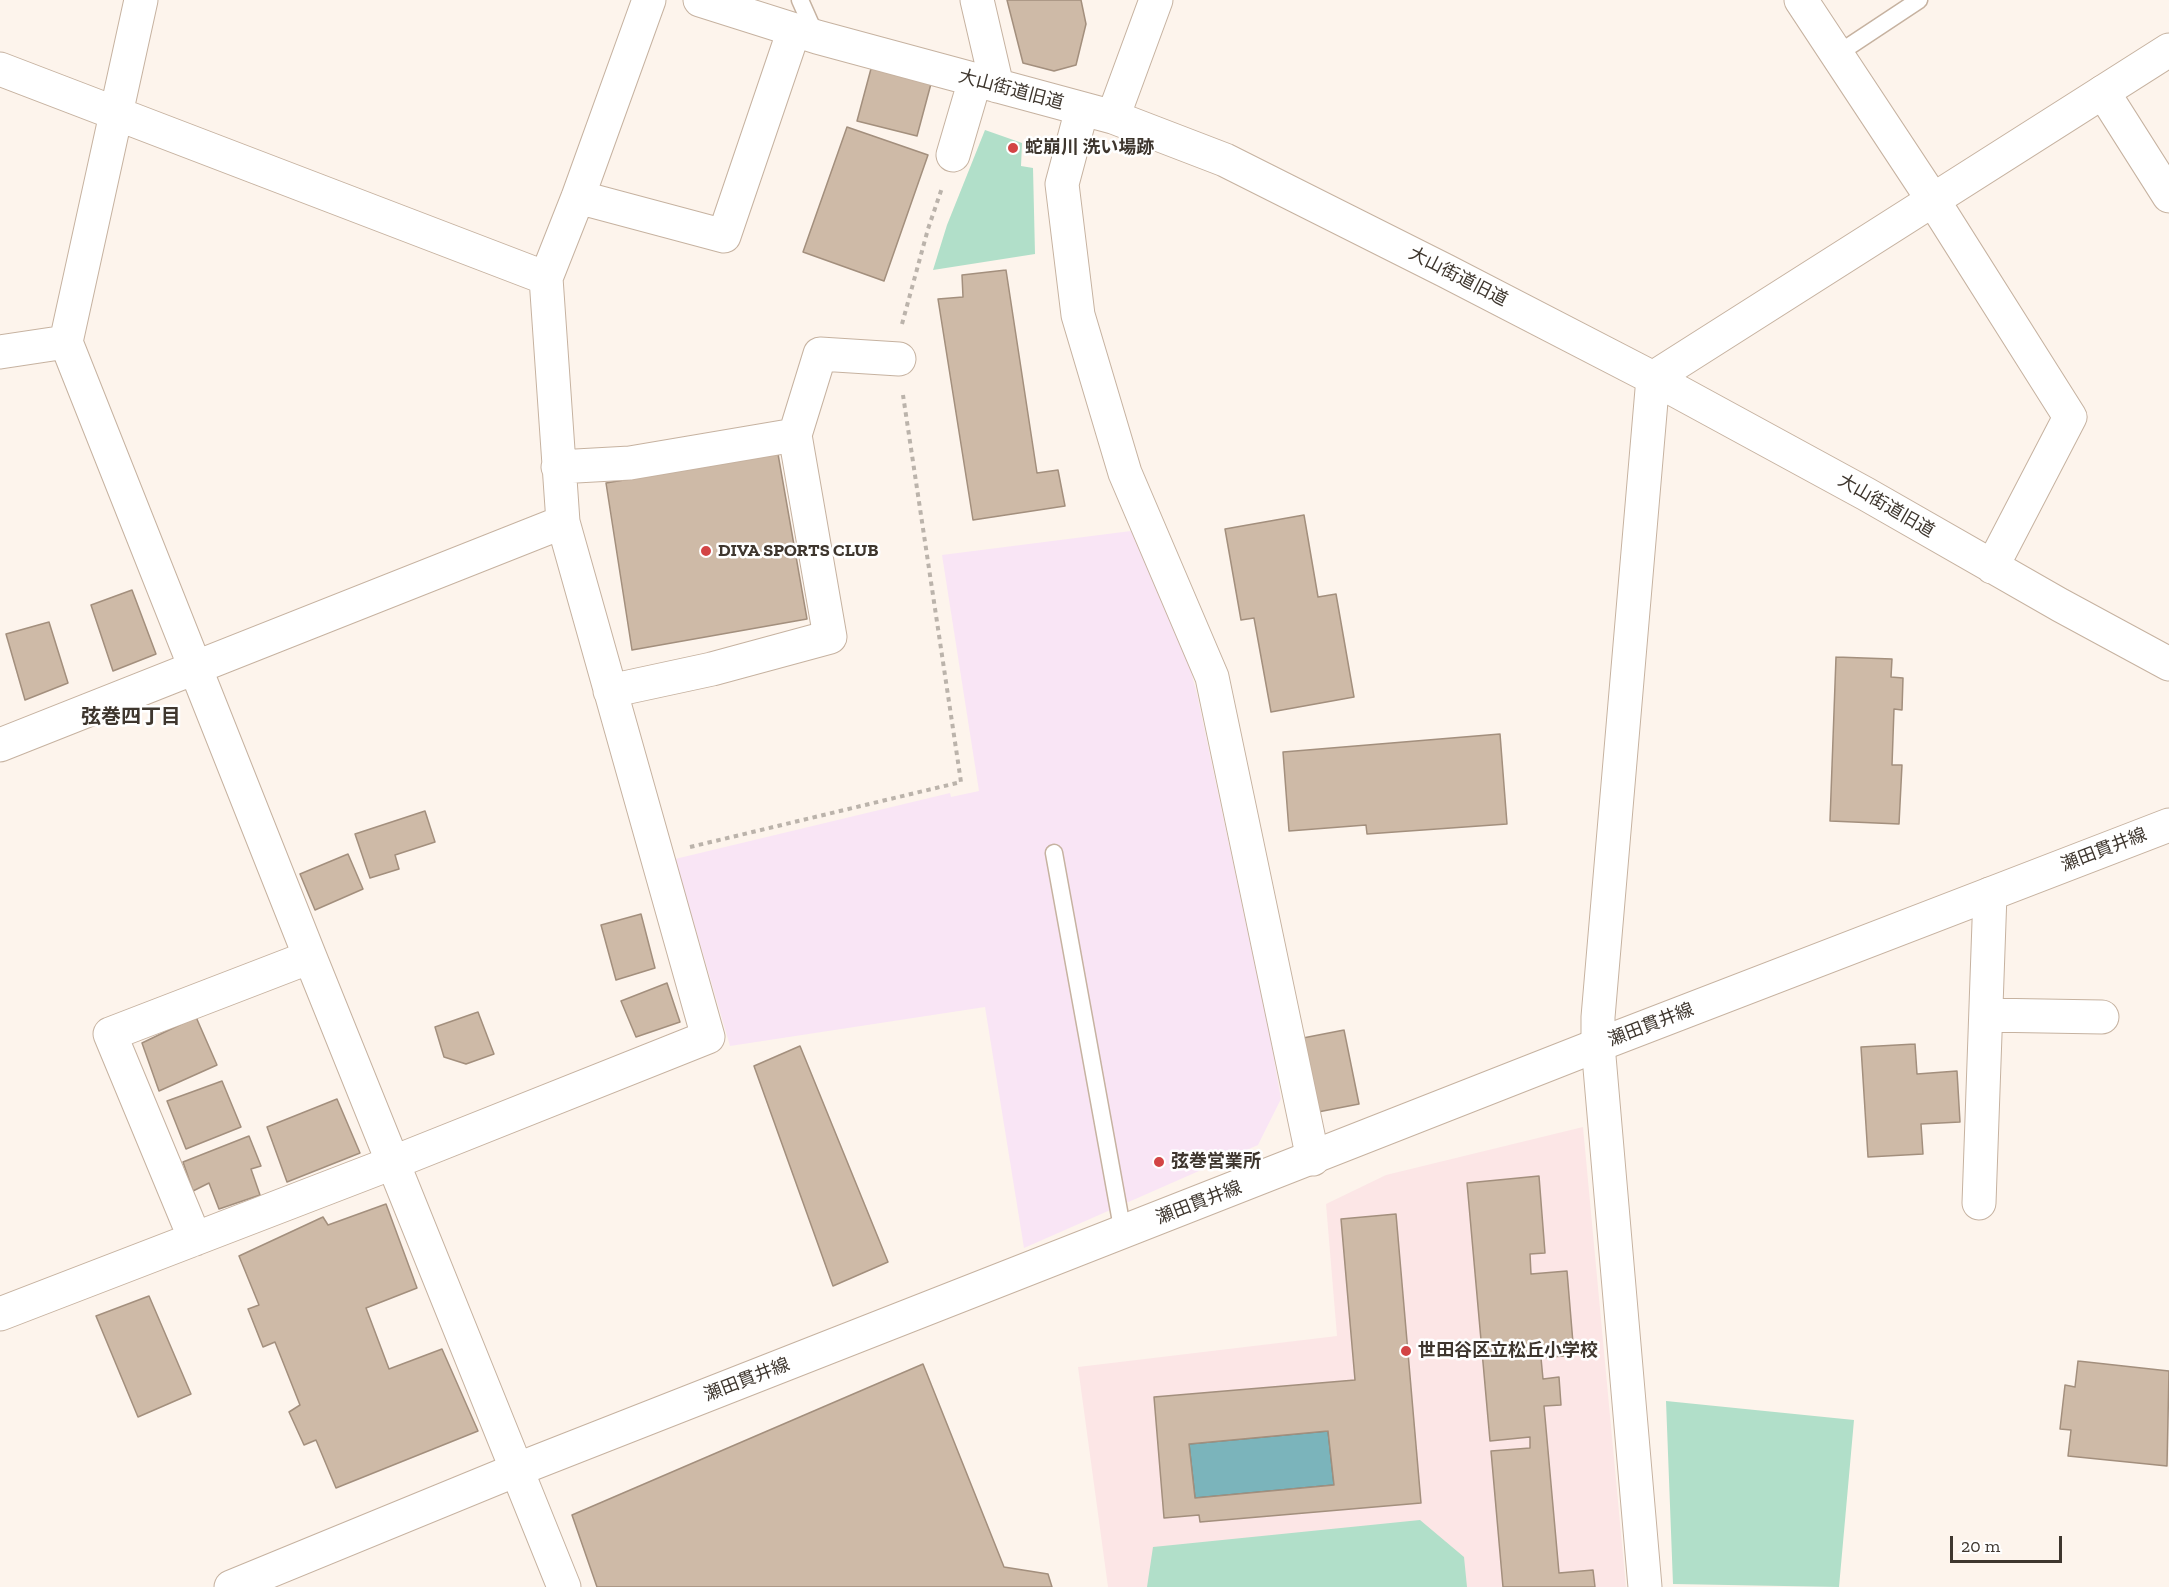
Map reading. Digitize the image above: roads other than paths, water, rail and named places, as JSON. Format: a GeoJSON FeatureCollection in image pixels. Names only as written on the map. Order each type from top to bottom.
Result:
{"type":"FeatureCollection","features":[{"type":"Feature","properties":{"kind":"street"},"geometry":{"type":"LineString","coordinates":[[141,0],[66,342],[392,1163],[564,1587]]}},
{"type":"Feature","properties":{"kind":"street"},"geometry":{"type":"LineString","coordinates":[[0,1314],[392,1163],[708,1036],[563,522],[546,278],[578,197],[649,0]]}},
{"type":"Feature","properties":{"kind":"street","name":"大山街道旧道"},"geometry":{"type":"LineString","coordinates":[[700,0],[803,22],[986,83],[1098,113],[1225,160],[1653,378],[1866,494],[1992,567],[2169,664]]}},
{"type":"Feature","properties":{"kind":"street"},"geometry":{"type":"LineString","coordinates":[[953,155],[986,83],[978,0]]}},
{"type":"Feature","properties":{"kind":"street"},"geometry":{"type":"LineString","coordinates":[[1156,0],[1062,184],[1078,315],[1125,473],[1212,678],[1313,1159]]}},
{"type":"Feature","properties":{"kind":"street"},"geometry":{"type":"LineString","coordinates":[[1801,0],[1933,200],[2070,417],[1992,567]]}},
{"type":"Feature","properties":{"kind":"street"},"geometry":{"type":"LineString","coordinates":[[578,197],[724,236],[803,22]]}},
{"type":"Feature","properties":{"kind":"street"},"geometry":{"type":"LineString","coordinates":[[1645,1587],[1598,1045],[1598,1017],[1653,378],[2169,50]]}},
{"type":"Feature","properties":{"kind":"street"},"geometry":{"type":"LineString","coordinates":[[0,69],[546,278]]}},
{"type":"Feature","properties":{"kind":"street"},"geometry":{"type":"LineString","coordinates":[[2103,92],[2169,196]]}},
{"type":"Feature","properties":{"kind":"street"},"geometry":{"type":"LineString","coordinates":[[0,352],[66,342]]}},
{"type":"Feature","properties":{"kind":"street"},"geometry":{"type":"LineString","coordinates":[[610,691],[712,669],[830,637],[795,435],[820,354],[899,359]]}},
{"type":"Feature","properties":{"kind":"street"},"geometry":{"type":"LineString","coordinates":[[558,467],[630,463],[795,435]]}},
{"type":"Feature","properties":{"kind":"street"},"geometry":{"type":"LineString","coordinates":[[0,745],[563,522]]}},
{"type":"Feature","properties":{"kind":"street","name":"瀬田貫井線"},"geometry":{"type":"LineString","coordinates":[[231,1587],[516,1470],[1313,1159],[1598,1045],[2169,825]]}},
{"type":"Feature","properties":{"kind":"street"},"geometry":{"type":"LineString","coordinates":[[1979,1203],[1990,894]]}},
{"type":"Feature","properties":{"kind":"street"},"geometry":{"type":"LineString","coordinates":[[195,1239],[110,1034],[310,957]]}},
{"type":"Feature","properties":{"kind":"street"},"geometry":{"type":"LineString","coordinates":[[1986,1015],[2102,1017]]}},
{"type":"Feature","properties":{"kind":"lane"},"geometry":{"type":"LineString","coordinates":[[1836,55],[1919,0]]}},
{"type":"Feature","properties":{"kind":"lane"},"geometry":{"type":"LineString","coordinates":[[1054,853],[1123,1233]]}},
{"type":"Feature","properties":{"kind":"water"},"geometry":{"type":"Polygon","coordinates":[[[1328,1431],[1334,1485],[1195,1498],[1189,1444],[1328,1431]]]}},
{"type":"Feature","properties":{"kind":"place","name":"蛇崩川 洗い場跡"},"geometry":{"type":"Point","coordinates":[1013,148]}},
{"type":"Feature","properties":{"kind":"place","name":"DIVA SPORTS CLUB"},"geometry":{"type":"Point","coordinates":[706,551]}},
{"type":"Feature","properties":{"kind":"place","name":"弦巻営業所"},"geometry":{"type":"Point","coordinates":[1159,1162]}},
{"type":"Feature","properties":{"kind":"place","name":"世田谷区立松丘小学校"},"geometry":{"type":"Point","coordinates":[1406,1351]}},
{"type":"Feature","properties":{"kind":"district","name":"弦巻四丁目"},"geometry":{"type":"Point","coordinates":[131,717]}}]}
